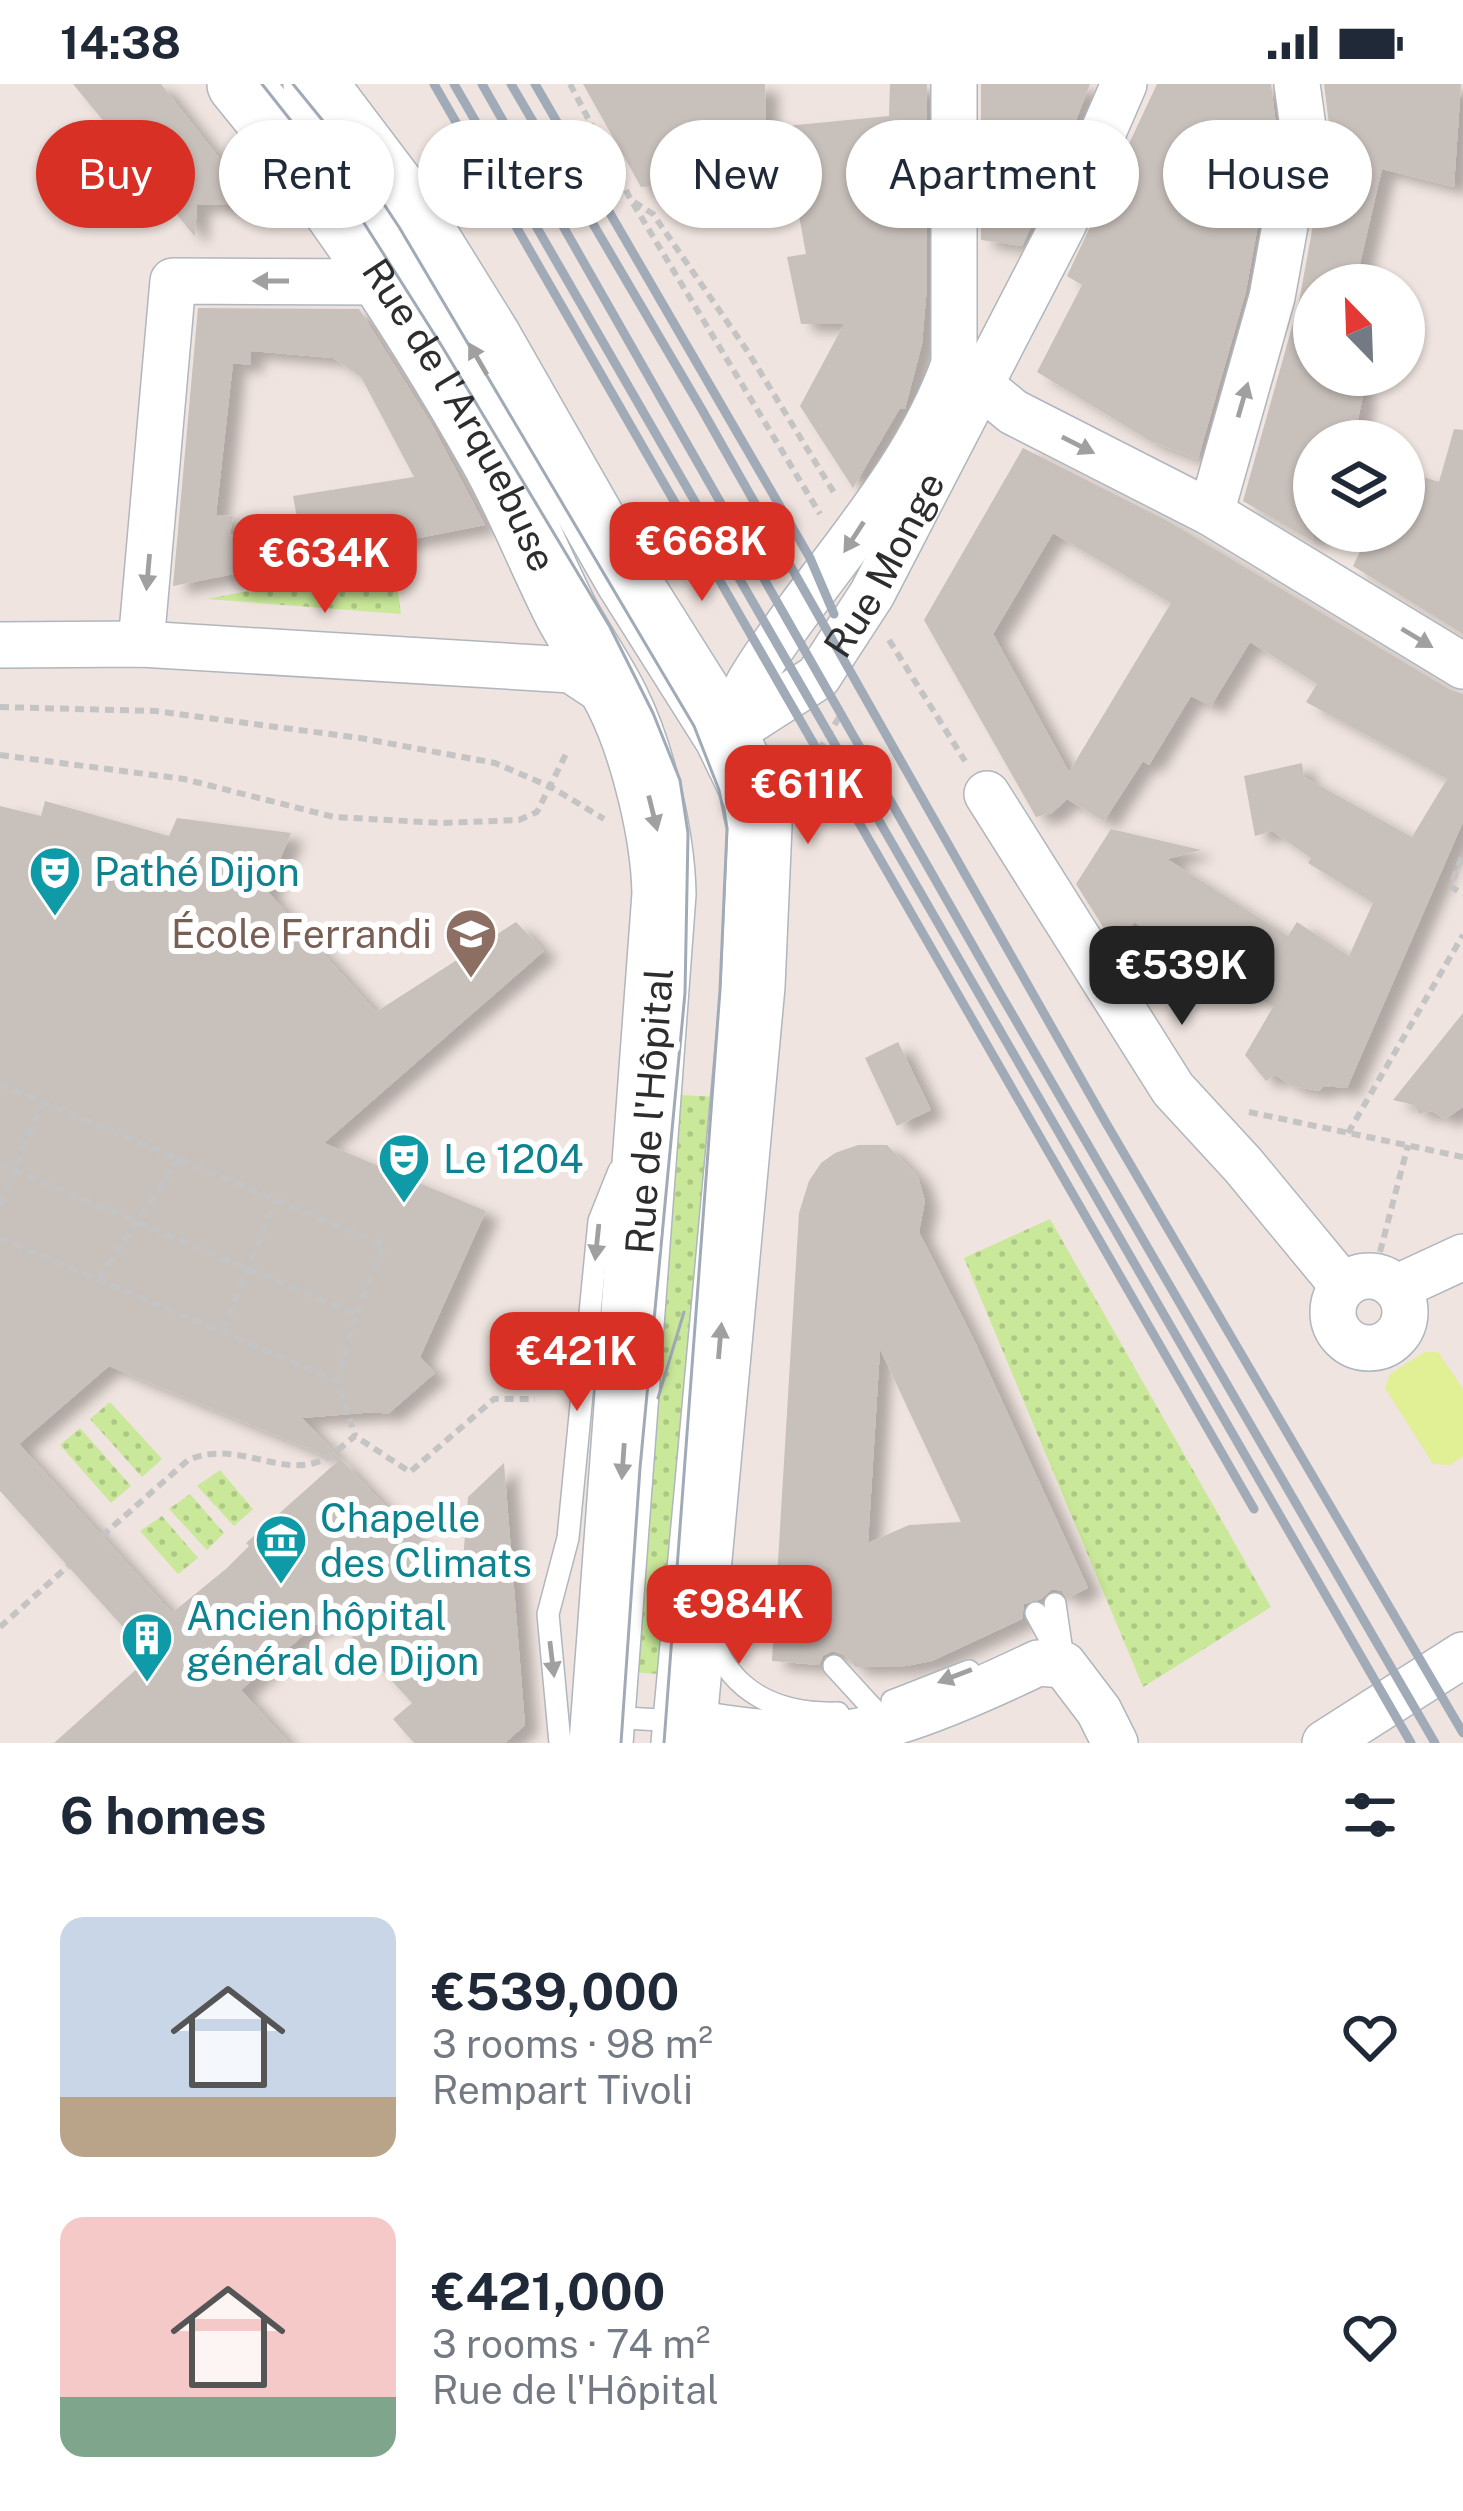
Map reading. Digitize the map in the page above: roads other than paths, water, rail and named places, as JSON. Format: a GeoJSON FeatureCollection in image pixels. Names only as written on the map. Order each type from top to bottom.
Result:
{"type":"FeatureCollection","features":[{"type":"Feature","properties":{"kind":"main road","name":"Rue de l'Arquebuse"},"geometry":{"type":"LineString","coordinates":[[239,84],[293,149],[388,282],[493,460],[566,611],[615,673]]}},
{"type":"Feature","properties":{"kind":"main road","name":"Rue de l'Arquebuse"},"geometry":{"type":"LineString","coordinates":[[315,84],[408,207],[725,736]]}},
{"type":"Feature","properties":{"kind":"main road"},"geometry":{"type":"LineString","coordinates":[[615,673],[725,736],[756,798],[760,826],[753,986],[684,1732]]}},
{"type":"Feature","properties":{"kind":"main road","name":"Rue de l'Hôpital"},"geometry":{"type":"LineString","coordinates":[[581,1727],[651,1093],[663,857],[615,673]]}},
{"type":"Feature","properties":{"kind":"street"},"geometry":{"type":"LineString","coordinates":[[954,84],[954,273],[967,373],[1013,412],[1210,513],[1463,666]]}},
{"type":"Feature","properties":{"kind":"street","name":"Rue Monge"},"geometry":{"type":"LineString","coordinates":[[725,736],[752,677],[855,535],[940,402],[1024,301],[1063,225],[1124,84]]}},
{"type":"Feature","properties":{"kind":"street"},"geometry":{"type":"LineString","coordinates":[[1210,513],[1272,297],[1303,127],[1298,84]]}},
{"type":"Feature","properties":{"kind":"street"},"geometry":{"type":"LineString","coordinates":[[954,273],[1024,301]]}},
{"type":"Feature","properties":{"kind":"street"},"geometry":{"type":"LineString","coordinates":[[142,644],[173,281],[388,282]]}},
{"type":"Feature","properties":{"kind":"street","name":"Rue Monge"},"geometry":{"type":"LineString","coordinates":[[725,736],[818,677],[872,594],[967,373]]}},
{"type":"Feature","properties":{"kind":"street"},"geometry":{"type":"LineString","coordinates":[[0,645],[142,644],[615,673]]}},
{"type":"Feature","properties":{"kind":"street"},"geometry":{"type":"LineString","coordinates":[[987,794],[1181,1098],[1371,1283],[1463,1257]]}},
{"type":"Feature","properties":{"kind":"street"},"geometry":{"type":"LineString","coordinates":[[1325,1743],[1463,1655]]}},
{"type":"Feature","properties":{"kind":"street"},"geometry":{"type":"LineString","coordinates":[[684,1732],[719,1728],[853,1732],[900,1722],[1051,1664],[1100,1711],[1115,1743]]}},
{"type":"Feature","properties":{"kind":"lane","name":"Rue de l'Arquebuse"},"geometry":{"type":"LineString","coordinates":[[262,84],[333,174],[386,254],[558,539]]}},
{"type":"Feature","properties":{"kind":"lane","name":"Rue de l'Arquebuse"},"geometry":{"type":"LineString","coordinates":[[293,84],[354,159],[399,227],[650,654],[725,736]]}},
{"type":"Feature","properties":{"kind":"lane"},"geometry":{"type":"LineString","coordinates":[[698,1583],[722,1664],[740,1686],[777,1705],[900,1722]]}},
{"type":"Feature","properties":{"kind":"lane"},"geometry":{"type":"LineString","coordinates":[[1046,1608],[1051,1664]]}},
{"type":"Feature","properties":{"kind":"lane"},"geometry":{"type":"LineString","coordinates":[[841,1666],[900,1722]]}},
{"type":"Feature","properties":{"kind":"lane"},"geometry":{"type":"LineString","coordinates":[[581,1727],[684,1732]]}},
{"type":"Feature","properties":{"kind":"tram line"},"geometry":{"type":"LineString","coordinates":[[262,84],[333,174],[443,348],[610,627],[680,780],[688,833],[685,993],[640,1468],[621,1743]]}},
{"type":"Feature","properties":{"kind":"tram line"},"geometry":{"type":"LineString","coordinates":[[293,84],[354,159],[399,227],[694,726],[719,790],[727,829],[720,990],[664,1743]]}},
{"type":"Feature","properties":{"kind":"tram line"},"geometry":{"type":"LineString","coordinates":[[658,1398],[684,1312]]}},
{"type":"Feature","properties":{"kind":"railway"},"geometry":{"type":"LineString","coordinates":[[434,84],[1254,1509]]}},
{"type":"Feature","properties":{"kind":"railway"},"geometry":{"type":"LineString","coordinates":[[454,84],[1411,1743]]}},
{"type":"Feature","properties":{"kind":"railway"},"geometry":{"type":"LineString","coordinates":[[482,84],[997,988],[1435,1743]]}},
{"type":"Feature","properties":{"kind":"railway"},"geometry":{"type":"LineString","coordinates":[[511,84],[701,408],[1106,1123],[1463,1733]]}},
{"type":"Feature","properties":{"kind":"railway"},"geometry":{"type":"LineString","coordinates":[[535,84],[810,558],[834,614]]}},
{"type":"Feature","properties":{"kind":"place","name":"Pathé Dijon"},"geometry":{"type":"Point","coordinates":[55,918]}},
{"type":"Feature","properties":{"kind":"place","name":"École Ferrandi"},"geometry":{"type":"Point","coordinates":[471,980]}},
{"type":"Feature","properties":{"kind":"place","name":"Le 1204"},"geometry":{"type":"Point","coordinates":[404,1205]}},
{"type":"Feature","properties":{"kind":"place","name":"Chapelle des Climats"},"geometry":{"type":"Point","coordinates":[281,1586]}},
{"type":"Feature","properties":{"kind":"place","name":"Ancien hôpital général de Dijon"},"geometry":{"type":"Point","coordinates":[147,1684]}}]}
